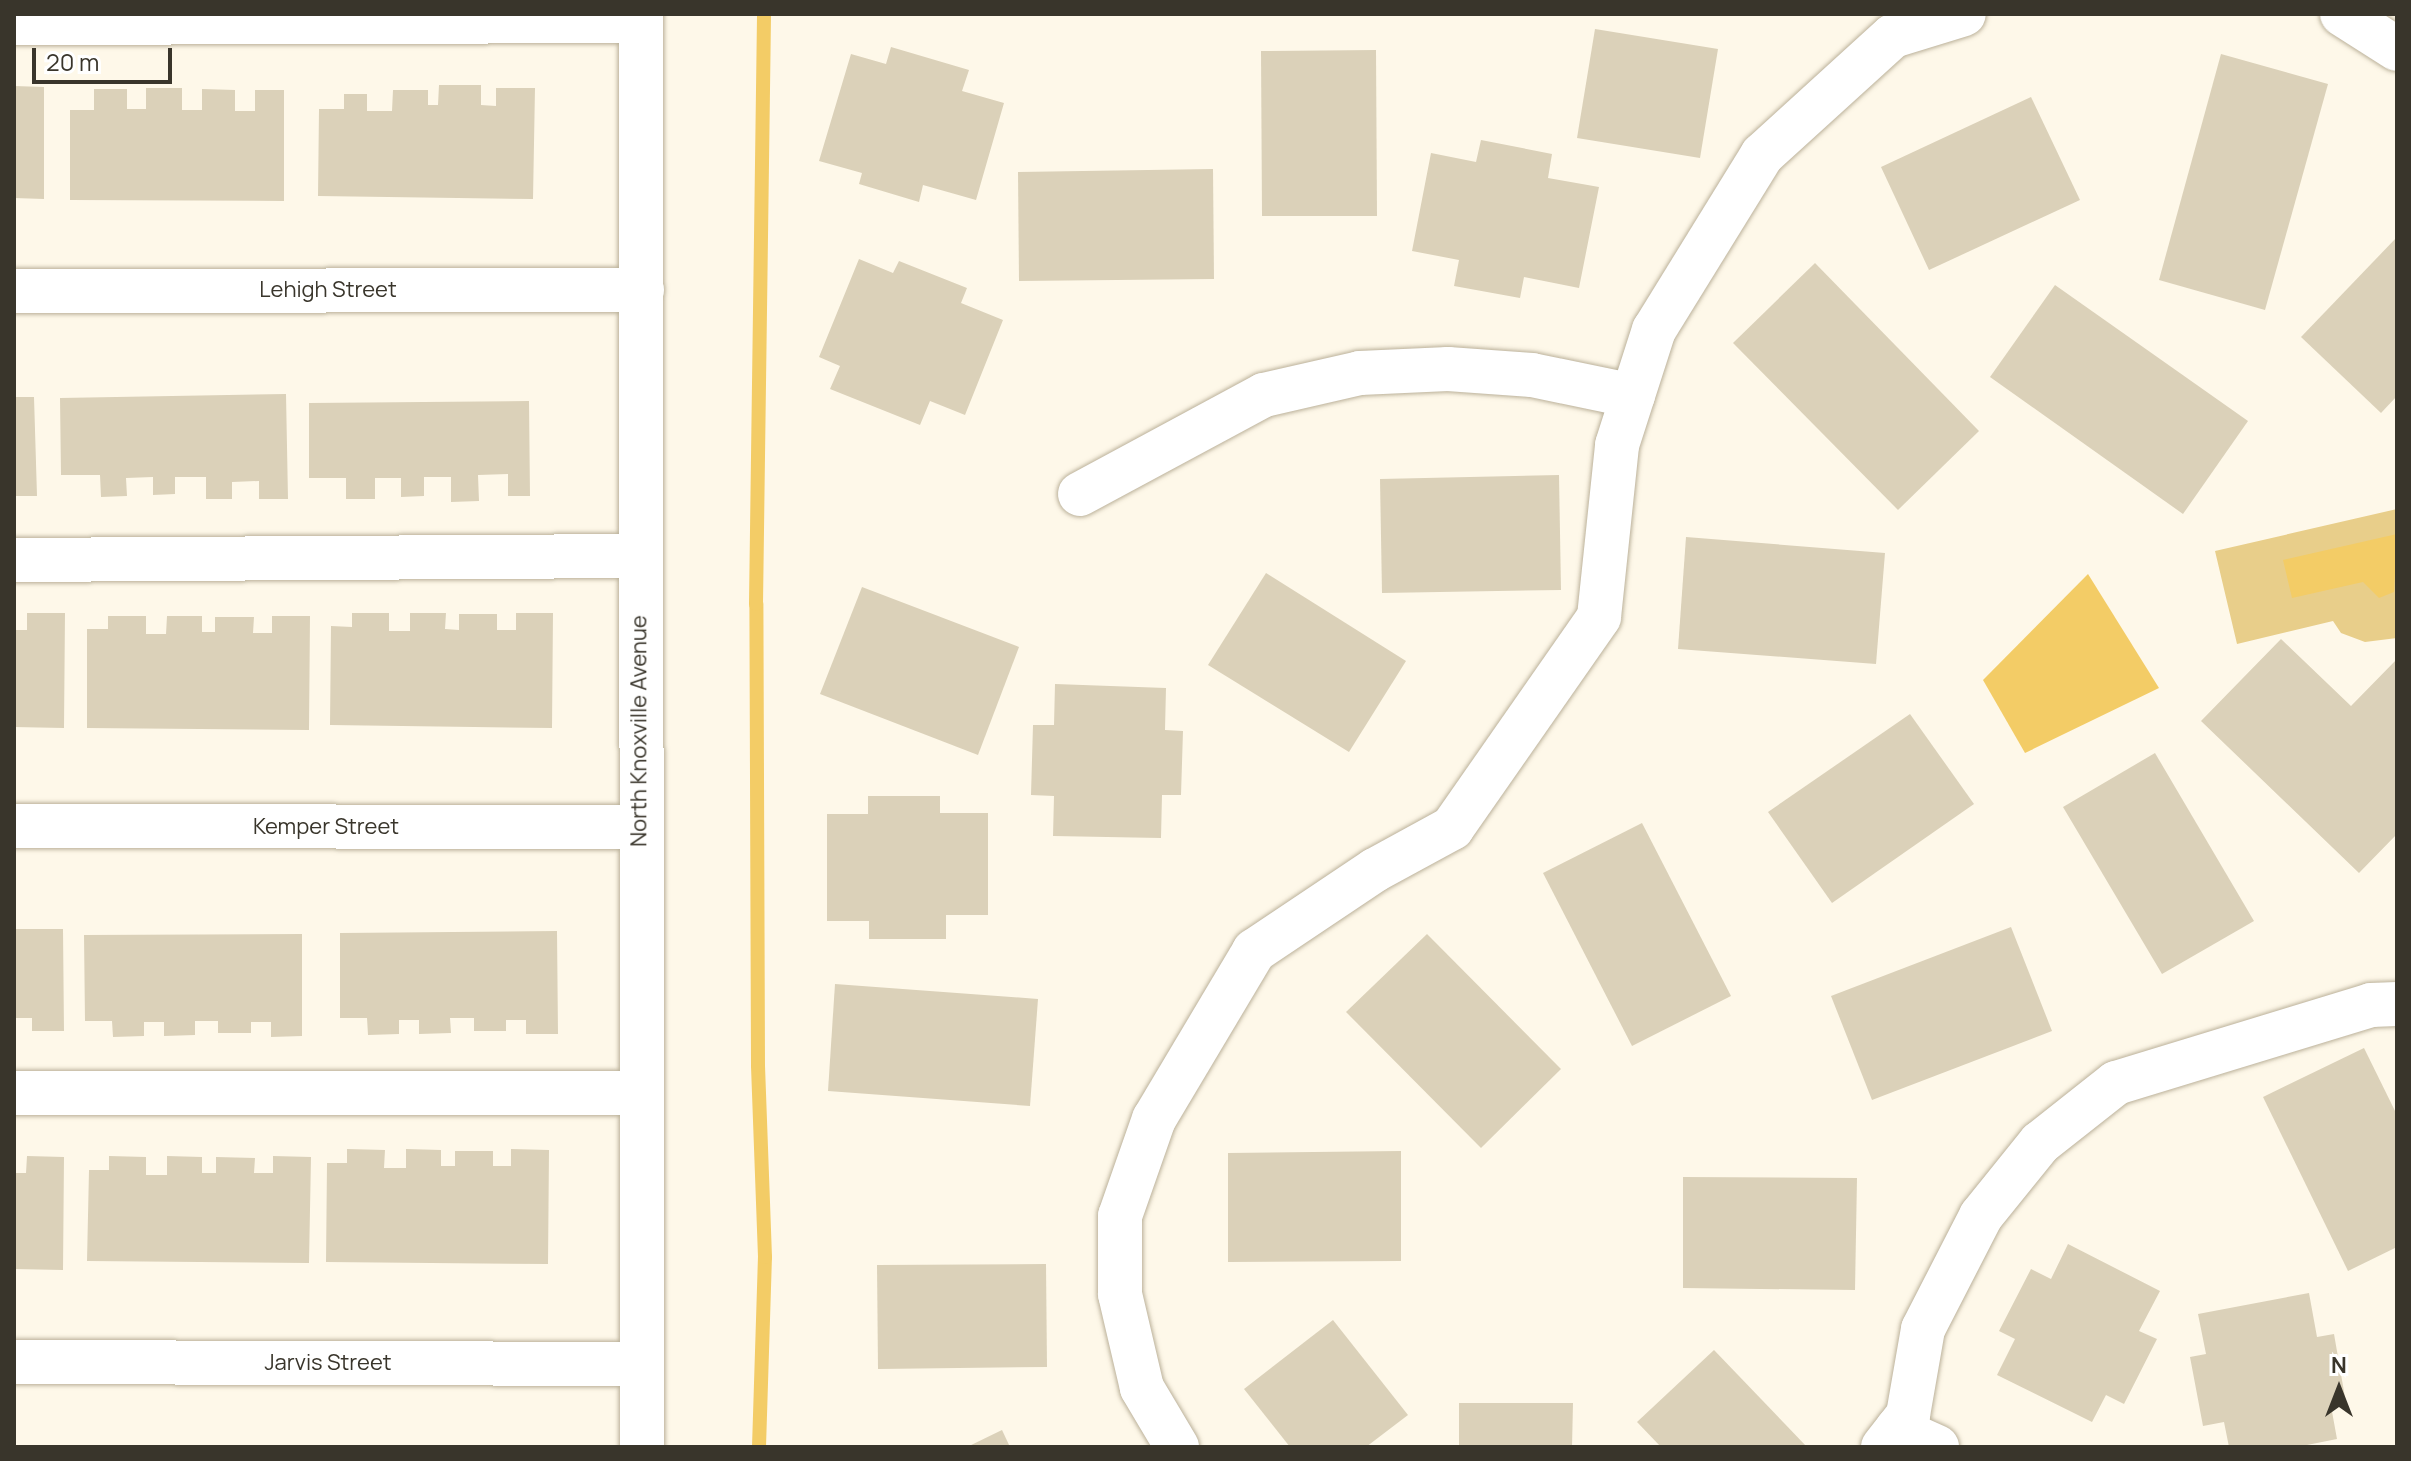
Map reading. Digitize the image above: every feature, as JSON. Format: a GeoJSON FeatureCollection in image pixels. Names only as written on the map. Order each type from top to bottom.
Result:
{"type":"FeatureCollection","features":[{"type":"Feature","properties":{"kind":"street"},"geometry":{"type":"LineString","coordinates":[[1177,1447],[1142,1388],[1120,1294],[1120,1216],[1154,1119],[1254,951],[1375,870],[1452,828],[1599,617],[1617,445],[1654,330],[1762,155],[1893,36],[1964,14]]}},
{"type":"Feature","properties":{"kind":"street"},"geometry":{"type":"LineString","coordinates":[[2342,14],[2397,49]]}},
{"type":"Feature","properties":{"kind":"street"},"geometry":{"type":"LineString","coordinates":[[14,23],[641,18]]}},
{"type":"Feature","properties":{"kind":"street","name":"North Knoxville Avenue"},"geometry":{"type":"LineString","coordinates":[[641,18],[638,827],[642,1447]]}},
{"type":"Feature","properties":{"kind":"street","name":"Lehigh Street"},"geometry":{"type":"LineString","coordinates":[[14,291],[642,290]]}},
{"type":"Feature","properties":{"kind":"street"},"geometry":{"type":"LineString","coordinates":[[1080,494],[1264,395],[1360,373],[1448,369],[1532,375],[1633,396]]}},
{"type":"Feature","properties":{"kind":"street"},"geometry":{"type":"LineString","coordinates":[[14,560],[640,556]]}},
{"type":"Feature","properties":{"kind":"street","name":"Kemper Street"},"geometry":{"type":"LineString","coordinates":[[14,826],[638,827]]}},
{"type":"Feature","properties":{"kind":"street"},"geometry":{"type":"LineString","coordinates":[[1937,1447],[1890,1438],[1908,1415],[1923,1329],[1981,1216],[2040,1143],[2116,1083],[2388,998]]}},
{"type":"Feature","properties":{"kind":"street"},"geometry":{"type":"LineString","coordinates":[[14,1093],[640,1093]]}},
{"type":"Feature","properties":{"kind":"street","name":"Jarvis Street"},"geometry":{"type":"LineString","coordinates":[[14,1362],[642,1364]]}},
{"type":"Feature","properties":{"kind":"shaded area"},"geometry":{"type":"Polygon","coordinates":[[[2397,509],[2397,638],[2365,642],[2341,633],[2333,621],[2237,644],[2215,551],[2397,509]]]}},
{"type":"Feature","properties":{"kind":"shaded area"},"geometry":{"type":"Polygon","coordinates":[[[2397,534],[2394,592],[2379,598],[2363,582],[2292,598],[2283,560],[2397,534]]]}},
{"type":"Feature","properties":{"kind":"shaded area"},"geometry":{"type":"Polygon","coordinates":[[[2088,574],[2159,688],[2025,753],[1983,680],[2088,574]]]}},
{"type":"Feature","properties":{"kind":"building"},"geometry":{"type":"Polygon","coordinates":[[[1595,29],[1718,49],[1700,158],[1577,138],[1595,29]]]}},
{"type":"Feature","properties":{"kind":"building"},"geometry":{"type":"Polygon","coordinates":[[[891,47],[969,70],[962,91],[1004,103],[976,200],[923,185],[919,202],[859,184],[862,173],[819,161],[851,54],[886,64],[891,47]]]}},
{"type":"Feature","properties":{"kind":"building"},"geometry":{"type":"Polygon","coordinates":[[[1376,50],[1377,216],[1262,216],[1261,51],[1376,50]]]}},
{"type":"Feature","properties":{"kind":"building"},"geometry":{"type":"Polygon","coordinates":[[[2221,54],[2328,84],[2265,310],[2159,280],[2221,54]]]}},
{"type":"Feature","properties":{"kind":"building"},"geometry":{"type":"Polygon","coordinates":[[[439,85],[481,85],[481,105],[496,106],[496,88],[535,88],[533,199],[318,196],[319,109],[344,109],[344,94],[367,94],[367,111],[392,111],[393,90],[428,90],[428,105],[438,105],[439,85]]]}},
{"type":"Feature","properties":{"kind":"building"},"geometry":{"type":"Polygon","coordinates":[[[14,86],[44,87],[44,199],[14,198],[14,86]]]}},
{"type":"Feature","properties":{"kind":"building"},"geometry":{"type":"Polygon","coordinates":[[[146,88],[182,88],[182,110],[202,110],[202,89],[235,90],[235,111],[255,111],[255,90],[284,90],[284,201],[70,200],[70,110],[94,110],[94,89],[127,89],[127,109],[146,109],[146,88]]]}},
{"type":"Feature","properties":{"kind":"building"},"geometry":{"type":"Polygon","coordinates":[[[2031,97],[2080,200],[1929,270],[1881,167],[2031,97]]]}},
{"type":"Feature","properties":{"kind":"building"},"geometry":{"type":"Polygon","coordinates":[[[1481,140],[1552,154],[1548,178],[1599,187],[1579,288],[1524,277],[1520,298],[1454,286],[1459,260],[1412,251],[1431,153],[1476,162],[1481,140]]]}},
{"type":"Feature","properties":{"kind":"building"},"geometry":{"type":"Polygon","coordinates":[[[1213,169],[1214,279],[1019,281],[1018,172],[1213,169]]]}},
{"type":"Feature","properties":{"kind":"building"},"geometry":{"type":"Polygon","coordinates":[[[2397,237],[2397,396],[2381,413],[2301,337],[2397,237]]]}},
{"type":"Feature","properties":{"kind":"building"},"geometry":{"type":"Polygon","coordinates":[[[859,259],[893,273],[899,261],[967,288],[961,303],[1003,320],[965,415],[930,401],[920,425],[830,389],[840,366],[819,357],[859,259]]]}},
{"type":"Feature","properties":{"kind":"building"},"geometry":{"type":"Polygon","coordinates":[[[1815,263],[1979,431],[1898,510],[1733,343],[1815,263]]]}},
{"type":"Feature","properties":{"kind":"building"},"geometry":{"type":"Polygon","coordinates":[[[2055,285],[2248,421],[2183,514],[1990,377],[2055,285]]]}},
{"type":"Feature","properties":{"kind":"building"},"geometry":{"type":"Polygon","coordinates":[[[286,394],[288,499],[259,499],[259,481],[232,482],[232,499],[206,499],[206,477],[175,477],[175,494],[153,495],[153,477],[126,478],[127,496],[101,497],[100,475],[61,475],[60,398],[286,394]]]}},
{"type":"Feature","properties":{"kind":"building"},"geometry":{"type":"Polygon","coordinates":[[[14,397],[34,397],[37,496],[14,496],[14,397]]]}},
{"type":"Feature","properties":{"kind":"building"},"geometry":{"type":"Polygon","coordinates":[[[529,401],[530,496],[508,496],[508,474],[478,475],[479,501],[451,502],[451,477],[424,477],[424,496],[401,497],[401,478],[375,478],[375,499],[346,499],[346,478],[309,478],[309,403],[529,401]]]}},
{"type":"Feature","properties":{"kind":"building"},"geometry":{"type":"Polygon","coordinates":[[[1559,475],[1561,590],[1382,593],[1380,479],[1559,475]]]}},
{"type":"Feature","properties":{"kind":"building"},"geometry":{"type":"Polygon","coordinates":[[[1686,537],[1885,553],[1876,664],[1678,649],[1686,537]]]}},
{"type":"Feature","properties":{"kind":"building"},"geometry":{"type":"Polygon","coordinates":[[[1266,573],[1406,661],[1349,752],[1208,665],[1266,573]]]}},
{"type":"Feature","properties":{"kind":"building"},"geometry":{"type":"Polygon","coordinates":[[[862,587],[1019,647],[978,755],[820,694],[862,587]]]}},
{"type":"Feature","properties":{"kind":"building"},"geometry":{"type":"Polygon","coordinates":[[[27,613],[65,613],[64,728],[14,727],[14,630],[27,630],[27,613]]]}},
{"type":"Feature","properties":{"kind":"building"},"geometry":{"type":"Polygon","coordinates":[[[352,613],[389,613],[389,631],[410,631],[410,613],[446,613],[445,629],[459,630],[459,614],[497,614],[497,630],[516,630],[516,613],[553,613],[552,728],[330,725],[331,626],[352,627],[352,613]]]}},
{"type":"Feature","properties":{"kind":"building"},"geometry":{"type":"Polygon","coordinates":[[[108,616],[146,616],[146,634],[166,634],[167,616],[202,616],[202,632],[215,632],[215,617],[254,617],[253,633],[272,633],[272,616],[310,616],[309,730],[87,728],[87,629],[108,629],[108,616]]]}},
{"type":"Feature","properties":{"kind":"building"},"geometry":{"type":"Polygon","coordinates":[[[2281,639],[2351,706],[2397,659],[2397,834],[2359,873],[2201,721],[2281,639]]]}},
{"type":"Feature","properties":{"kind":"building"},"geometry":{"type":"Polygon","coordinates":[[[1055,684],[1166,688],[1165,730],[1183,731],[1181,795],[1162,795],[1161,838],[1053,836],[1054,796],[1031,795],[1033,725],[1054,725],[1055,684]]]}},
{"type":"Feature","properties":{"kind":"building"},"geometry":{"type":"Polygon","coordinates":[[[1910,714],[1974,804],[1832,903],[1768,812],[1910,714]]]}},
{"type":"Feature","properties":{"kind":"building"},"geometry":{"type":"Polygon","coordinates":[[[2155,753],[2254,921],[2162,974],[2063,807],[2155,753]]]}},
{"type":"Feature","properties":{"kind":"building"},"geometry":{"type":"Polygon","coordinates":[[[868,796],[940,796],[940,813],[988,813],[988,915],[946,915],[946,939],[869,939],[869,921],[827,921],[827,814],[868,814],[868,796]]]}},
{"type":"Feature","properties":{"kind":"building"},"geometry":{"type":"Polygon","coordinates":[[[1642,823],[1731,996],[1632,1046],[1543,873],[1642,823]]]}},
{"type":"Feature","properties":{"kind":"building"},"geometry":{"type":"Polygon","coordinates":[[[2011,927],[2052,1031],[1872,1100],[1831,996],[2011,927]]]}},
{"type":"Feature","properties":{"kind":"building"},"geometry":{"type":"Polygon","coordinates":[[[14,929],[63,929],[64,1031],[32,1031],[32,1018],[14,1018],[14,929]]]}},
{"type":"Feature","properties":{"kind":"building"},"geometry":{"type":"Polygon","coordinates":[[[557,931],[558,1034],[526,1034],[526,1020],[506,1020],[506,1031],[474,1031],[474,1018],[450,1018],[451,1033],[419,1034],[419,1020],[399,1020],[399,1034],[368,1035],[367,1018],[340,1018],[340,933],[557,931]]]}},
{"type":"Feature","properties":{"kind":"building"},"geometry":{"type":"Polygon","coordinates":[[[302,934],[302,1036],[271,1037],[271,1022],[251,1022],[251,1033],[218,1033],[218,1021],[195,1021],[195,1035],[164,1036],[164,1022],[144,1022],[144,1036],[113,1037],[112,1021],[85,1021],[84,935],[302,934]]]}},
{"type":"Feature","properties":{"kind":"building"},"geometry":{"type":"Polygon","coordinates":[[[1427,934],[1561,1069],[1481,1148],[1346,1012],[1427,934]]]}},
{"type":"Feature","properties":{"kind":"building"},"geometry":{"type":"Polygon","coordinates":[[[835,984],[1038,999],[1030,1106],[828,1091],[835,984]]]}},
{"type":"Feature","properties":{"kind":"building"},"geometry":{"type":"Polygon","coordinates":[[[2364,1048],[2397,1115],[2397,1247],[2348,1271],[2263,1097],[2364,1048]]]}},
{"type":"Feature","properties":{"kind":"building"},"geometry":{"type":"Polygon","coordinates":[[[347,1149],[385,1150],[384,1168],[406,1168],[406,1149],[441,1150],[441,1166],[455,1166],[455,1151],[493,1151],[493,1166],[511,1166],[511,1149],[549,1150],[548,1264],[326,1262],[327,1163],[347,1163],[347,1149]]]}},
{"type":"Feature","properties":{"kind":"building"},"geometry":{"type":"Polygon","coordinates":[[[1401,1151],[1401,1261],[1228,1262],[1228,1153],[1401,1151]]]}},
{"type":"Feature","properties":{"kind":"building"},"geometry":{"type":"Polygon","coordinates":[[[27,1156],[64,1157],[63,1270],[14,1269],[14,1173],[26,1173],[27,1156]]]}},
{"type":"Feature","properties":{"kind":"building"},"geometry":{"type":"Polygon","coordinates":[[[109,1156],[146,1157],[146,1175],[167,1175],[167,1156],[202,1157],[202,1173],[216,1173],[216,1157],[255,1158],[254,1173],[273,1173],[273,1156],[311,1157],[309,1263],[87,1261],[89,1170],[109,1170],[109,1156]]]}},
{"type":"Feature","properties":{"kind":"building"},"geometry":{"type":"Polygon","coordinates":[[[1683,1177],[1857,1178],[1855,1290],[1683,1288],[1683,1177]]]}},
{"type":"Feature","properties":{"kind":"building"},"geometry":{"type":"Polygon","coordinates":[[[2068,1244],[2160,1291],[2139,1331],[2157,1339],[2124,1404],[2106,1395],[2092,1422],[1997,1375],[2015,1339],[1999,1331],[2031,1269],[2051,1279],[2068,1244]]]}},
{"type":"Feature","properties":{"kind":"building"},"geometry":{"type":"Polygon","coordinates":[[[1046,1264],[1047,1367],[878,1369],[877,1265],[1046,1264]]]}},
{"type":"Feature","properties":{"kind":"building"},"geometry":{"type":"Polygon","coordinates":[[[2309,1293],[2317,1337],[2334,1334],[2346,1403],[2331,1406],[2337,1439],[2297,1447],[2229,1447],[2224,1422],[2203,1426],[2190,1357],[2206,1354],[2198,1314],[2309,1293]]]}},
{"type":"Feature","properties":{"kind":"building"},"geometry":{"type":"Polygon","coordinates":[[[1333,1320],[1408,1415],[1366,1447],[1290,1447],[1244,1389],[1333,1320]]]}},
{"type":"Feature","properties":{"kind":"building"},"geometry":{"type":"Polygon","coordinates":[[[1714,1350],[1807,1447],[1661,1447],[1637,1422],[1714,1350]]]}},
{"type":"Feature","properties":{"kind":"building"},"geometry":{"type":"Polygon","coordinates":[[[1459,1403],[1573,1403],[1572,1447],[1459,1447],[1459,1403]]]}},
{"type":"Feature","properties":{"kind":"building"},"geometry":{"type":"Polygon","coordinates":[[[1002,1430],[1010,1447],[967,1447],[1002,1430]]]}},
{"type":"Feature","properties":{"kind":"waterway"},"geometry":{"type":"LineString","coordinates":[[759,1447],[765,1257],[758,1065],[756,604],[764,14]]}}]}
